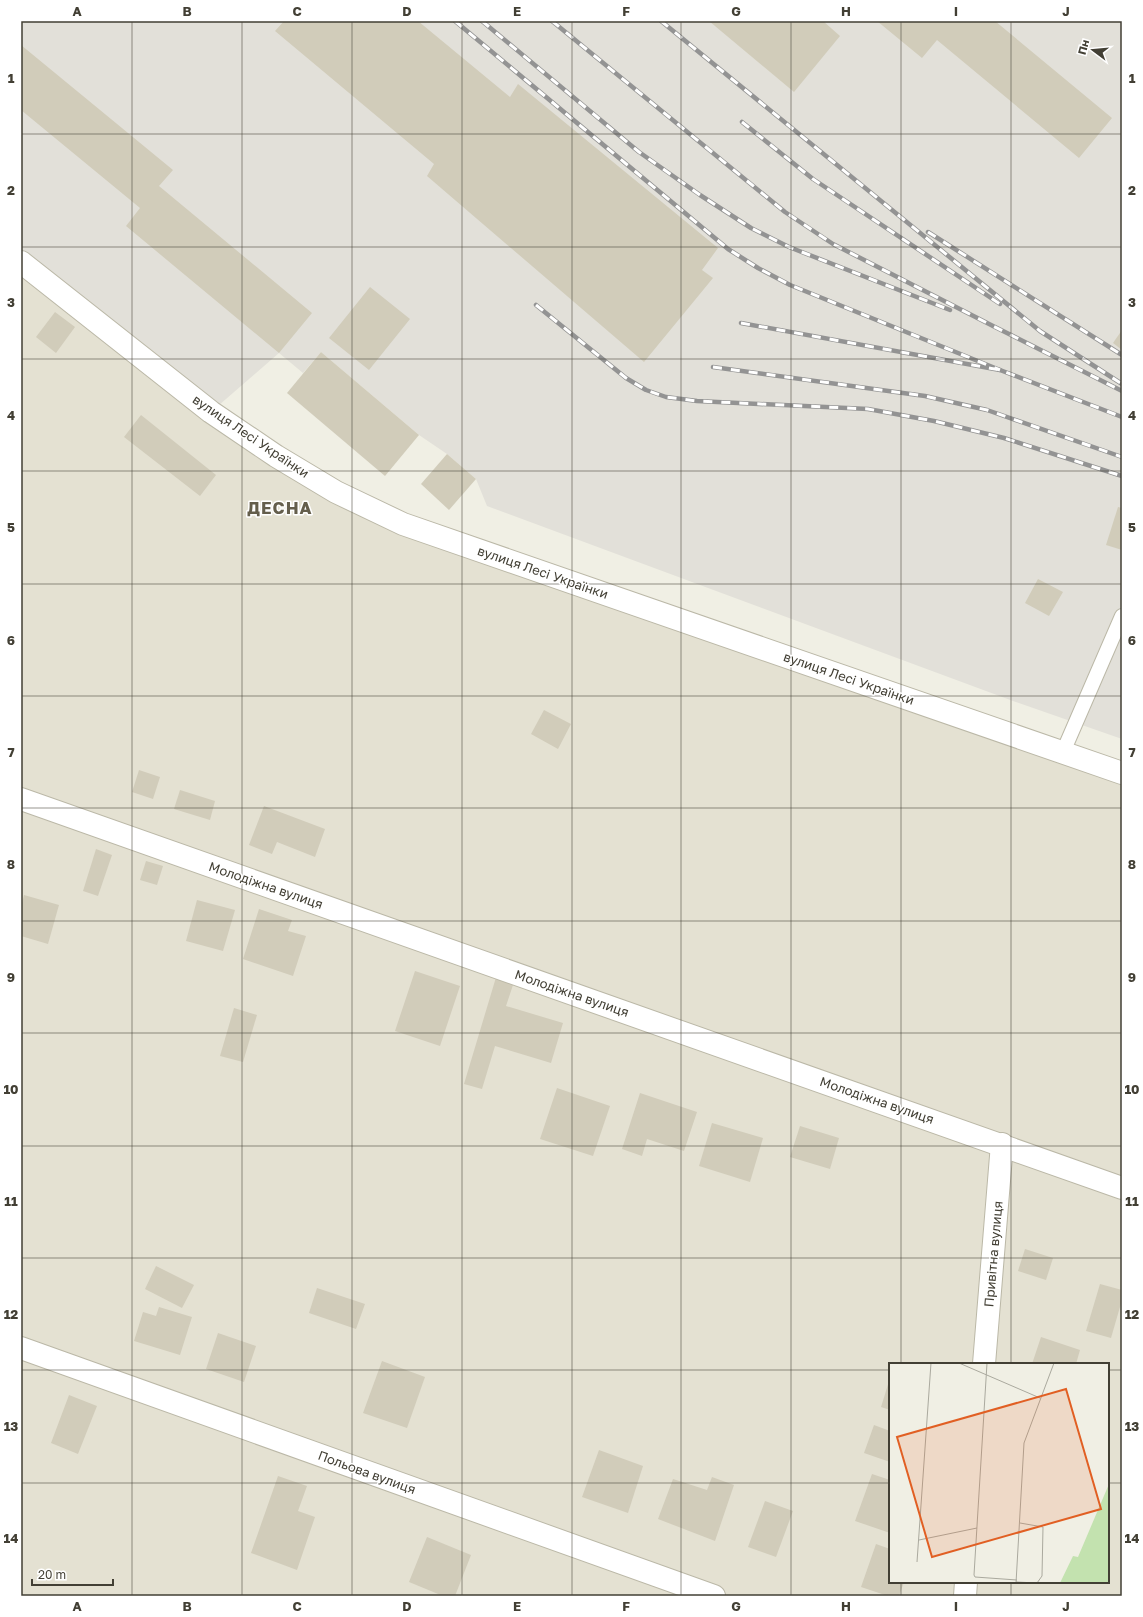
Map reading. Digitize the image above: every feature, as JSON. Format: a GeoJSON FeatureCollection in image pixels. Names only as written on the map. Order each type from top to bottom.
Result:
{"type":"FeatureCollection","features":[{"type":"Feature","properties":{"kind":"street","name":"вулиця Лесі Українки"},"geometry":{"type":"LineString","coordinates":[[21,262],[210,412],[289,464],[336,492],[368,508],[403,524],[1122,773]]}},
{"type":"Feature","properties":{"kind":"street","name":"Молодіжна вулиця"},"geometry":{"type":"LineString","coordinates":[[21,799],[1002,1144],[1122,1188]]}},
{"type":"Feature","properties":{"kind":"street","name":"Привітна вулиця"},"geometry":{"type":"LineString","coordinates":[[984,1363],[1002,1144]]}},
{"type":"Feature","properties":{"kind":"street","name":"Польова вулиця"},"geometry":{"type":"LineString","coordinates":[[21,1348],[714,1596]]}},
{"type":"Feature","properties":{"kind":"street"},"geometry":{"type":"LineString","coordinates":[[965,1596],[966,1583]]}},
{"type":"Feature","properties":{"kind":"lane"},"geometry":{"type":"LineString","coordinates":[[1063,752],[1122,616]]}},
{"type":"Feature","properties":{"kind":"shaded area"},"geometry":{"type":"Polygon","coordinates":[[[21,21],[1122,21],[1122,739],[1013,701],[487,506],[476,479],[447,454],[419,435],[321,352],[303,373],[279,353],[211,412],[21,262],[21,21]]]}},
{"type":"Feature","properties":{"kind":"shaded area"},"geometry":{"type":"Polygon","coordinates":[[[21,262],[336,492],[1122,773],[1122,1596],[21,1596],[21,262]]]}},
{"type":"Feature","properties":{"kind":"building"},"geometry":{"type":"Polygon","coordinates":[[[284,21],[418,21],[510,97],[518,84],[718,248],[702,270],[713,278],[644,362],[427,176],[434,164],[275,31],[284,21]]]}},
{"type":"Feature","properties":{"kind":"building"},"geometry":{"type":"Polygon","coordinates":[[[709,21],[823,21],[840,36],[794,92],[709,21]]]}},
{"type":"Feature","properties":{"kind":"building"},"geometry":{"type":"Polygon","coordinates":[[[877,21],[995,21],[1112,118],[1079,158],[937,40],[922,58],[877,21]]]}},
{"type":"Feature","properties":{"kind":"building"},"geometry":{"type":"Polygon","coordinates":[[[21,45],[173,170],[159,186],[312,313],[279,353],[126,226],[140,208],[21,110],[21,45]]]}},
{"type":"Feature","properties":{"kind":"building"},"geometry":{"type":"Polygon","coordinates":[[[370,287],[410,319],[369,370],[329,338],[370,287]]]}},
{"type":"Feature","properties":{"kind":"building"},"geometry":{"type":"Polygon","coordinates":[[[55,312],[75,327],[56,353],[36,337],[55,312]]]}},
{"type":"Feature","properties":{"kind":"building"},"geometry":{"type":"Polygon","coordinates":[[[1122,330],[1122,350],[1113,343],[1122,330]]]}},
{"type":"Feature","properties":{"kind":"building"},"geometry":{"type":"Polygon","coordinates":[[[321,352],[419,435],[385,476],[287,393],[321,352]]]}},
{"type":"Feature","properties":{"kind":"building"},"geometry":{"type":"Polygon","coordinates":[[[141,415],[216,475],[200,496],[124,437],[141,415]]]}},
{"type":"Feature","properties":{"kind":"building"},"geometry":{"type":"Polygon","coordinates":[[[447,454],[476,479],[449,510],[421,484],[447,454]]]}},
{"type":"Feature","properties":{"kind":"building"},"geometry":{"type":"Polygon","coordinates":[[[1118,507],[1122,508],[1122,550],[1106,545],[1118,507]]]}},
{"type":"Feature","properties":{"kind":"building"},"geometry":{"type":"Polygon","coordinates":[[[1038,579],[1063,592],[1049,616],[1025,603],[1038,579]]]}},
{"type":"Feature","properties":{"kind":"building"},"geometry":{"type":"Polygon","coordinates":[[[544,710],[571,724],[558,749],[531,734],[544,710]]]}},
{"type":"Feature","properties":{"kind":"building"},"geometry":{"type":"Polygon","coordinates":[[[139,770],[160,777],[153,799],[132,792],[139,770]]]}},
{"type":"Feature","properties":{"kind":"building"},"geometry":{"type":"Polygon","coordinates":[[[180,790],[215,801],[210,820],[174,809],[180,790]]]}},
{"type":"Feature","properties":{"kind":"building"},"geometry":{"type":"Polygon","coordinates":[[[264,806],[325,829],[315,857],[277,842],[272,854],[249,845],[264,806]]]}},
{"type":"Feature","properties":{"kind":"building"},"geometry":{"type":"Polygon","coordinates":[[[96,849],[112,855],[98,896],[83,891],[96,849]]]}},
{"type":"Feature","properties":{"kind":"building"},"geometry":{"type":"Polygon","coordinates":[[[146,861],[163,866],[157,885],[140,880],[146,861]]]}},
{"type":"Feature","properties":{"kind":"building"},"geometry":{"type":"Polygon","coordinates":[[[24,895],[59,905],[48,944],[21,936],[21,907],[24,895]]]}},
{"type":"Feature","properties":{"kind":"building"},"geometry":{"type":"Polygon","coordinates":[[[197,900],[235,910],[223,951],[186,941],[197,900]]]}},
{"type":"Feature","properties":{"kind":"building"},"geometry":{"type":"Polygon","coordinates":[[[259,909],[292,920],[288,931],[306,936],[293,976],[243,959],[259,909]]]}},
{"type":"Feature","properties":{"kind":"building"},"geometry":{"type":"Polygon","coordinates":[[[415,971],[460,986],[440,1046],[395,1031],[415,971]]]}},
{"type":"Feature","properties":{"kind":"building"},"geometry":{"type":"Polygon","coordinates":[[[497,974],[515,979],[506,1006],[563,1023],[551,1063],[495,1046],[482,1089],[464,1084],[497,974]]]}},
{"type":"Feature","properties":{"kind":"building"},"geometry":{"type":"Polygon","coordinates":[[[234,1008],[257,1015],[243,1062],[220,1056],[234,1008]]]}},
{"type":"Feature","properties":{"kind":"building"},"geometry":{"type":"Polygon","coordinates":[[[557,1088],[610,1106],[593,1156],[540,1139],[557,1088]]]}},
{"type":"Feature","properties":{"kind":"building"},"geometry":{"type":"Polygon","coordinates":[[[640,1093],[697,1112],[684,1151],[647,1139],[642,1156],[622,1149],[640,1093]]]}},
{"type":"Feature","properties":{"kind":"building"},"geometry":{"type":"Polygon","coordinates":[[[712,1123],[763,1138],[750,1182],[699,1166],[712,1123]]]}},
{"type":"Feature","properties":{"kind":"building"},"geometry":{"type":"Polygon","coordinates":[[[800,1126],[839,1138],[830,1169],[790,1157],[800,1126]]]}},
{"type":"Feature","properties":{"kind":"building"},"geometry":{"type":"Polygon","coordinates":[[[1025,1249],[1053,1258],[1046,1280],[1018,1271],[1025,1249]]]}},
{"type":"Feature","properties":{"kind":"building"},"geometry":{"type":"Polygon","coordinates":[[[156,1266],[194,1285],[182,1308],[145,1289],[156,1266]]]}},
{"type":"Feature","properties":{"kind":"building"},"geometry":{"type":"Polygon","coordinates":[[[1100,1284],[1122,1290],[1122,1300],[1111,1338],[1086,1331],[1100,1284]]]}},
{"type":"Feature","properties":{"kind":"building"},"geometry":{"type":"Polygon","coordinates":[[[317,1288],[365,1304],[356,1329],[309,1313],[317,1288]]]}},
{"type":"Feature","properties":{"kind":"building"},"geometry":{"type":"Polygon","coordinates":[[[159,1307],[192,1317],[180,1355],[134,1341],[143,1312],[156,1316],[159,1307]]]}},
{"type":"Feature","properties":{"kind":"building"},"geometry":{"type":"Polygon","coordinates":[[[218,1333],[256,1346],[244,1382],[206,1369],[218,1333]]]}},
{"type":"Feature","properties":{"kind":"building"},"geometry":{"type":"Polygon","coordinates":[[[1041,1337],[1080,1350],[1076,1363],[1032,1363],[1041,1337]]]}},
{"type":"Feature","properties":{"kind":"building"},"geometry":{"type":"Polygon","coordinates":[[[382,1361],[425,1377],[407,1428],[363,1413],[382,1361]]]}},
{"type":"Feature","properties":{"kind":"building"},"geometry":{"type":"Polygon","coordinates":[[[889,1381],[889,1410],[881,1407],[889,1381]]]}},
{"type":"Feature","properties":{"kind":"building"},"geometry":{"type":"Polygon","coordinates":[[[69,1395],[97,1406],[78,1454],[51,1443],[69,1395]]]}},
{"type":"Feature","properties":{"kind":"building"},"geometry":{"type":"Polygon","coordinates":[[[874,1425],[889,1431],[889,1462],[864,1453],[874,1425]]]}},
{"type":"Feature","properties":{"kind":"building"},"geometry":{"type":"Polygon","coordinates":[[[599,1450],[643,1466],[628,1513],[582,1497],[599,1450]]]}},
{"type":"Feature","properties":{"kind":"building"},"geometry":{"type":"Polygon","coordinates":[[[872,1474],[889,1480],[889,1533],[855,1521],[872,1474]]]}},
{"type":"Feature","properties":{"kind":"building"},"geometry":{"type":"Polygon","coordinates":[[[278,1476],[307,1486],[298,1511],[315,1517],[297,1570],[251,1553],[278,1476]]]}},
{"type":"Feature","properties":{"kind":"building"},"geometry":{"type":"Polygon","coordinates":[[[712,1477],[734,1485],[715,1541],[658,1519],[673,1479],[707,1490],[712,1477]]]}},
{"type":"Feature","properties":{"kind":"building"},"geometry":{"type":"Polygon","coordinates":[[[765,1501],[793,1511],[776,1557],[748,1547],[765,1501]]]}},
{"type":"Feature","properties":{"kind":"building"},"geometry":{"type":"Polygon","coordinates":[[[427,1537],[471,1555],[455,1596],[443,1596],[409,1582],[427,1537]]]}},
{"type":"Feature","properties":{"kind":"building"},"geometry":{"type":"Polygon","coordinates":[[[876,1544],[889,1549],[889,1583],[904,1583],[899,1596],[888,1596],[861,1587],[876,1544]]]}},
{"type":"Feature","properties":{"kind":"railway"},"geometry":{"type":"LineString","coordinates":[[455,21],[728,249],[758,268],[790,285],[1000,370]]}},
{"type":"Feature","properties":{"kind":"railway"},"geometry":{"type":"LineString","coordinates":[[482,21],[639,152],[700,195],[751,228],[789,247],[950,310]]}},
{"type":"Feature","properties":{"kind":"railway"},"geometry":{"type":"LineString","coordinates":[[552,21],[785,212],[833,244],[1122,391]]}},
{"type":"Feature","properties":{"kind":"railway"},"geometry":{"type":"LineString","coordinates":[[661,21],[1040,331],[1122,384]]}},
{"type":"Feature","properties":{"kind":"railway"},"geometry":{"type":"LineString","coordinates":[[742,122],[813,179],[1000,304]]}},
{"type":"Feature","properties":{"kind":"railway"},"geometry":{"type":"LineString","coordinates":[[928,232],[1122,355]]}},
{"type":"Feature","properties":{"kind":"railway"},"geometry":{"type":"LineString","coordinates":[[536,305],[626,378],[646,390],[666,397],[697,401],[868,409],[934,421],[1004,438],[1122,476]]}},
{"type":"Feature","properties":{"kind":"railway"},"geometry":{"type":"LineString","coordinates":[[741,323],[1000,370],[1122,417]]}},
{"type":"Feature","properties":{"kind":"railway"},"geometry":{"type":"LineString","coordinates":[[713,367],[925,396],[987,410],[1122,457]]}},
{"type":"Feature","properties":{"kind":"district","name":"ДЕСНА"},"geometry":{"type":"Point","coordinates":[280,507]}}]}
